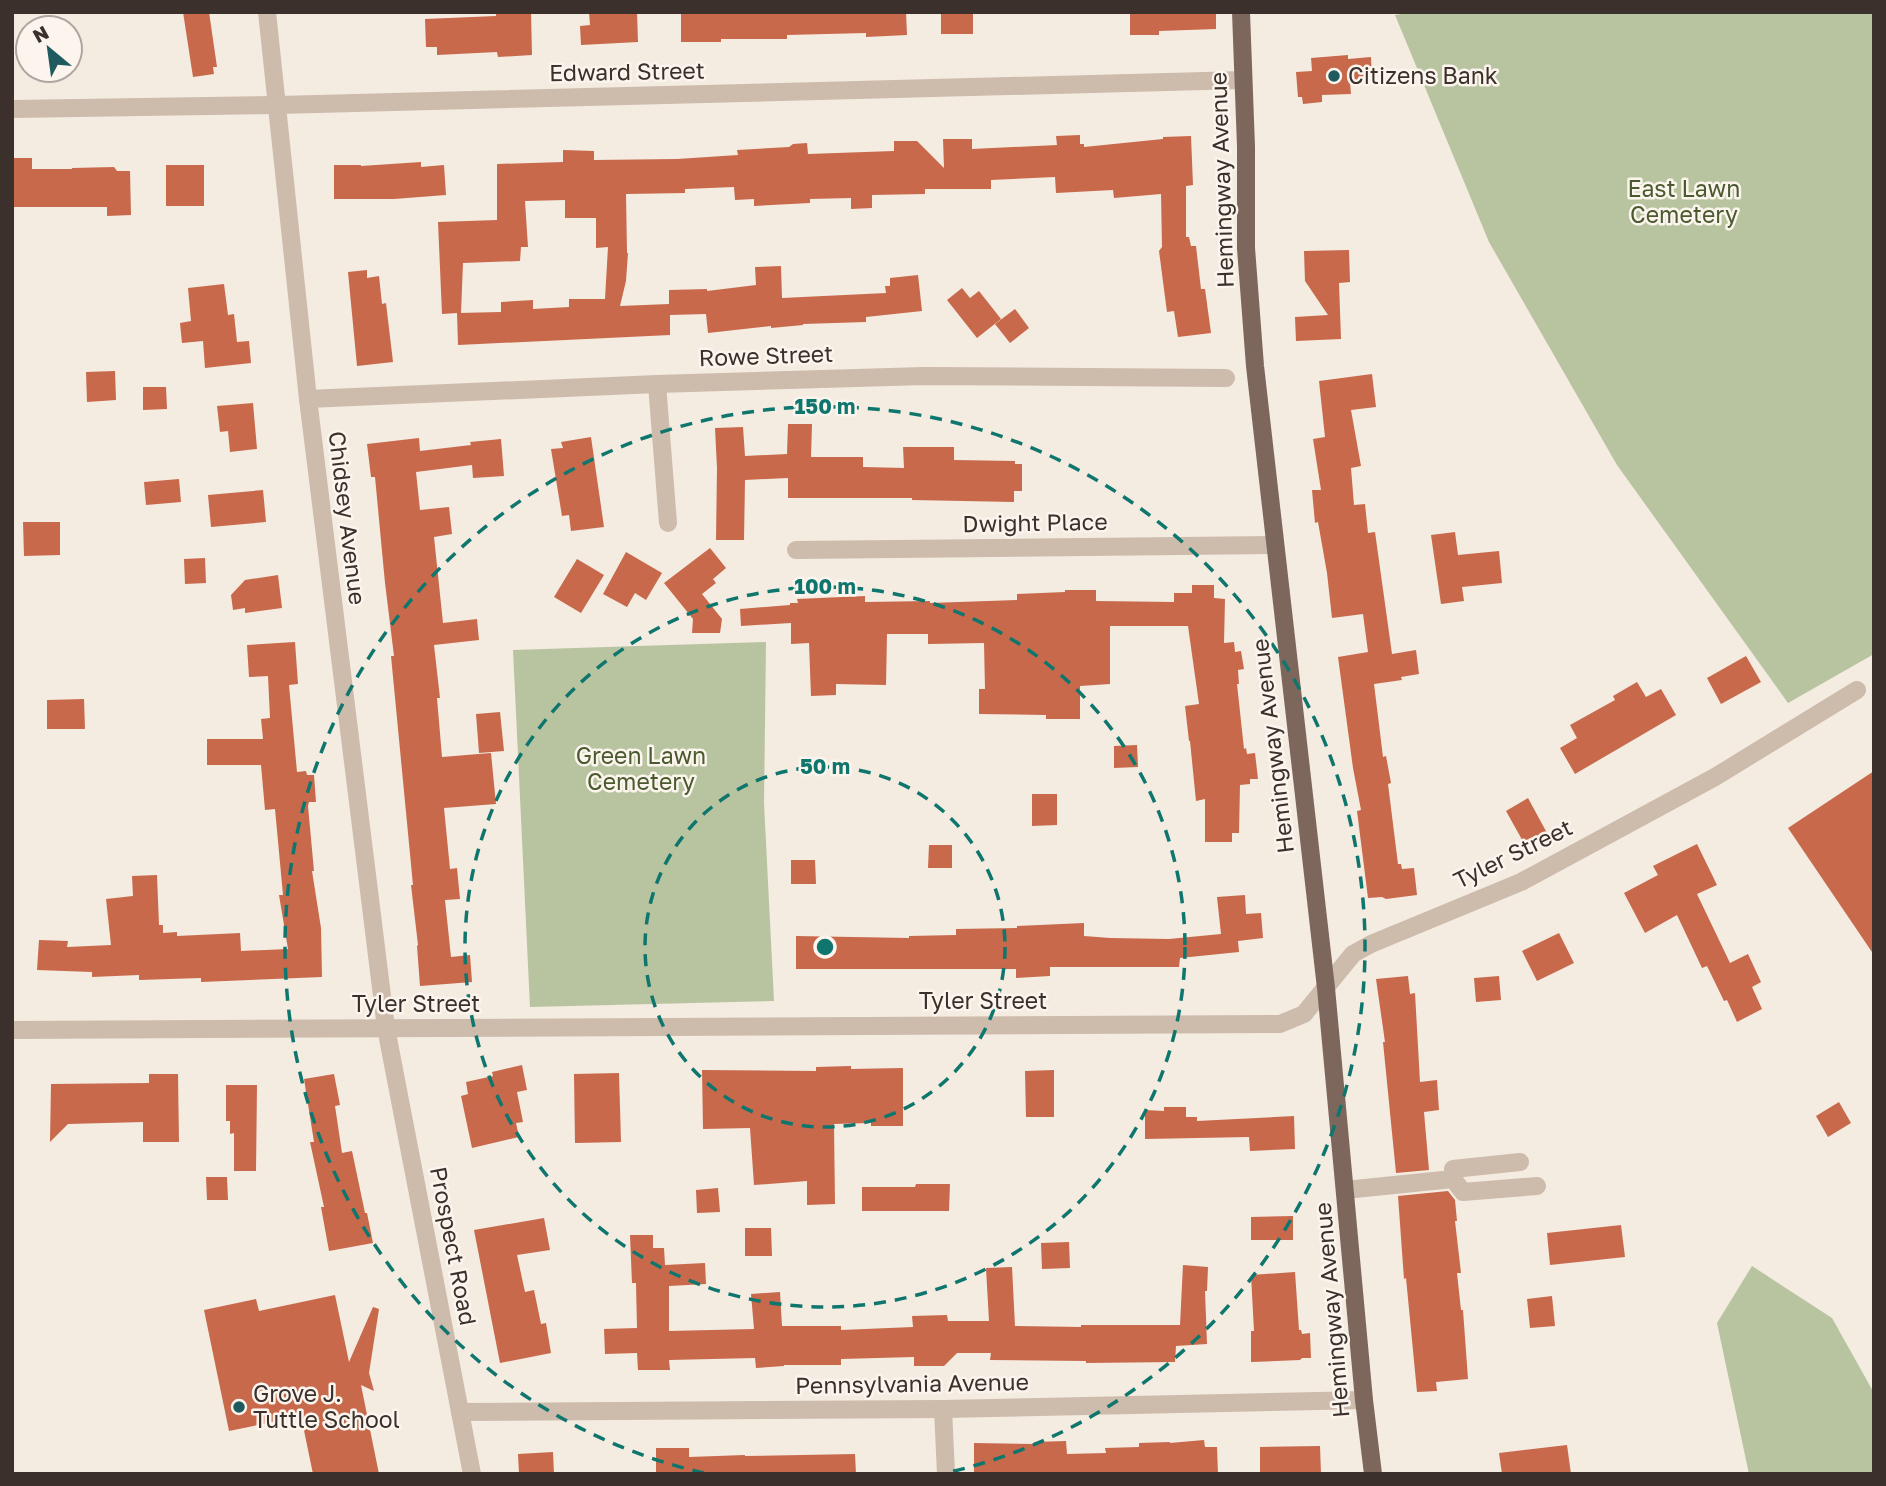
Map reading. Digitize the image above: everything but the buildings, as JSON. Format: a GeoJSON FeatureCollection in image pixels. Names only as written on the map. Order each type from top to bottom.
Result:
{"type":"FeatureCollection","features":[{"type":"Feature","properties":{"kind":"main road","name":"Hemingway Avenue"},"geometry":{"type":"LineString","coordinates":[[1241,12],[1247,248],[1255,366],[1326,988],[1373,1474]]}},
{"type":"Feature","properties":{"kind":"street","name":"Chidsey Avenue"},"geometry":{"type":"LineString","coordinates":[[267,12],[308,399],[386,1028]]}},
{"type":"Feature","properties":{"kind":"street","name":"Edward Street"},"geometry":{"type":"LineString","coordinates":[[12,109],[278,105],[1243,80]]}},
{"type":"Feature","properties":{"kind":"street","name":"Rowe Street"},"geometry":{"type":"LineString","coordinates":[[308,399],[924,376],[1226,378]]}},
{"type":"Feature","properties":{"kind":"street"},"geometry":{"type":"LineString","coordinates":[[657,384],[668,523]]}},
{"type":"Feature","properties":{"kind":"street","name":"Dwight Place"},"geometry":{"type":"LineString","coordinates":[[796,550],[1275,545]]}},
{"type":"Feature","properties":{"kind":"street","name":"Tyler Street"},"geometry":{"type":"LineString","coordinates":[[12,1030],[1280,1024],[1304,1014],[1353,954],[1371,944],[1521,882],[1715,778],[1857,690]]}},
{"type":"Feature","properties":{"kind":"street","name":"Prospect Road"},"geometry":{"type":"LineString","coordinates":[[386,1028],[472,1474]]}},
{"type":"Feature","properties":{"kind":"street"},"geometry":{"type":"LineString","coordinates":[[1520,1162],[1453,1169],[1453,1179],[1463,1192],[1537,1186]]}},
{"type":"Feature","properties":{"kind":"street"},"geometry":{"type":"LineString","coordinates":[[1345,1190],[1453,1179]]}},
{"type":"Feature","properties":{"kind":"street","name":"Pennsylvania Avenue"},"geometry":{"type":"LineString","coordinates":[[460,1412],[943,1409],[1364,1400]]}},
{"type":"Feature","properties":{"kind":"street"},"geometry":{"type":"LineString","coordinates":[[943,1409],[946,1474]]}},
{"type":"Feature","properties":{"kind":"green space","name":"East Lawn Cemetery"},"geometry":{"type":"Polygon","coordinates":[[[1414,12],[1874,12],[1874,654],[1788,703],[1617,465],[1489,242],[1395,15],[1414,12]]]}},
{"type":"Feature","properties":{"kind":"green space","name":"Green Lawn Cemetery"},"geometry":{"type":"Polygon","coordinates":[[[766,642],[764,803],[774,1001],[530,1007],[513,650],[766,642]]]}},
{"type":"Feature","properties":{"kind":"green space"},"geometry":{"type":"Polygon","coordinates":[[[1752,1266],[1832,1318],[1874,1393],[1874,1474],[1749,1474],[1717,1323],[1752,1266]]]}},
{"type":"Feature","properties":{"kind":"place","name":"Citizens Bank"},"geometry":{"type":"Point","coordinates":[1334,76]}},
{"type":"Feature","properties":{"kind":"place","name":"Grove J. Tuttle School"},"geometry":{"type":"Point","coordinates":[239,1407]}}]}
